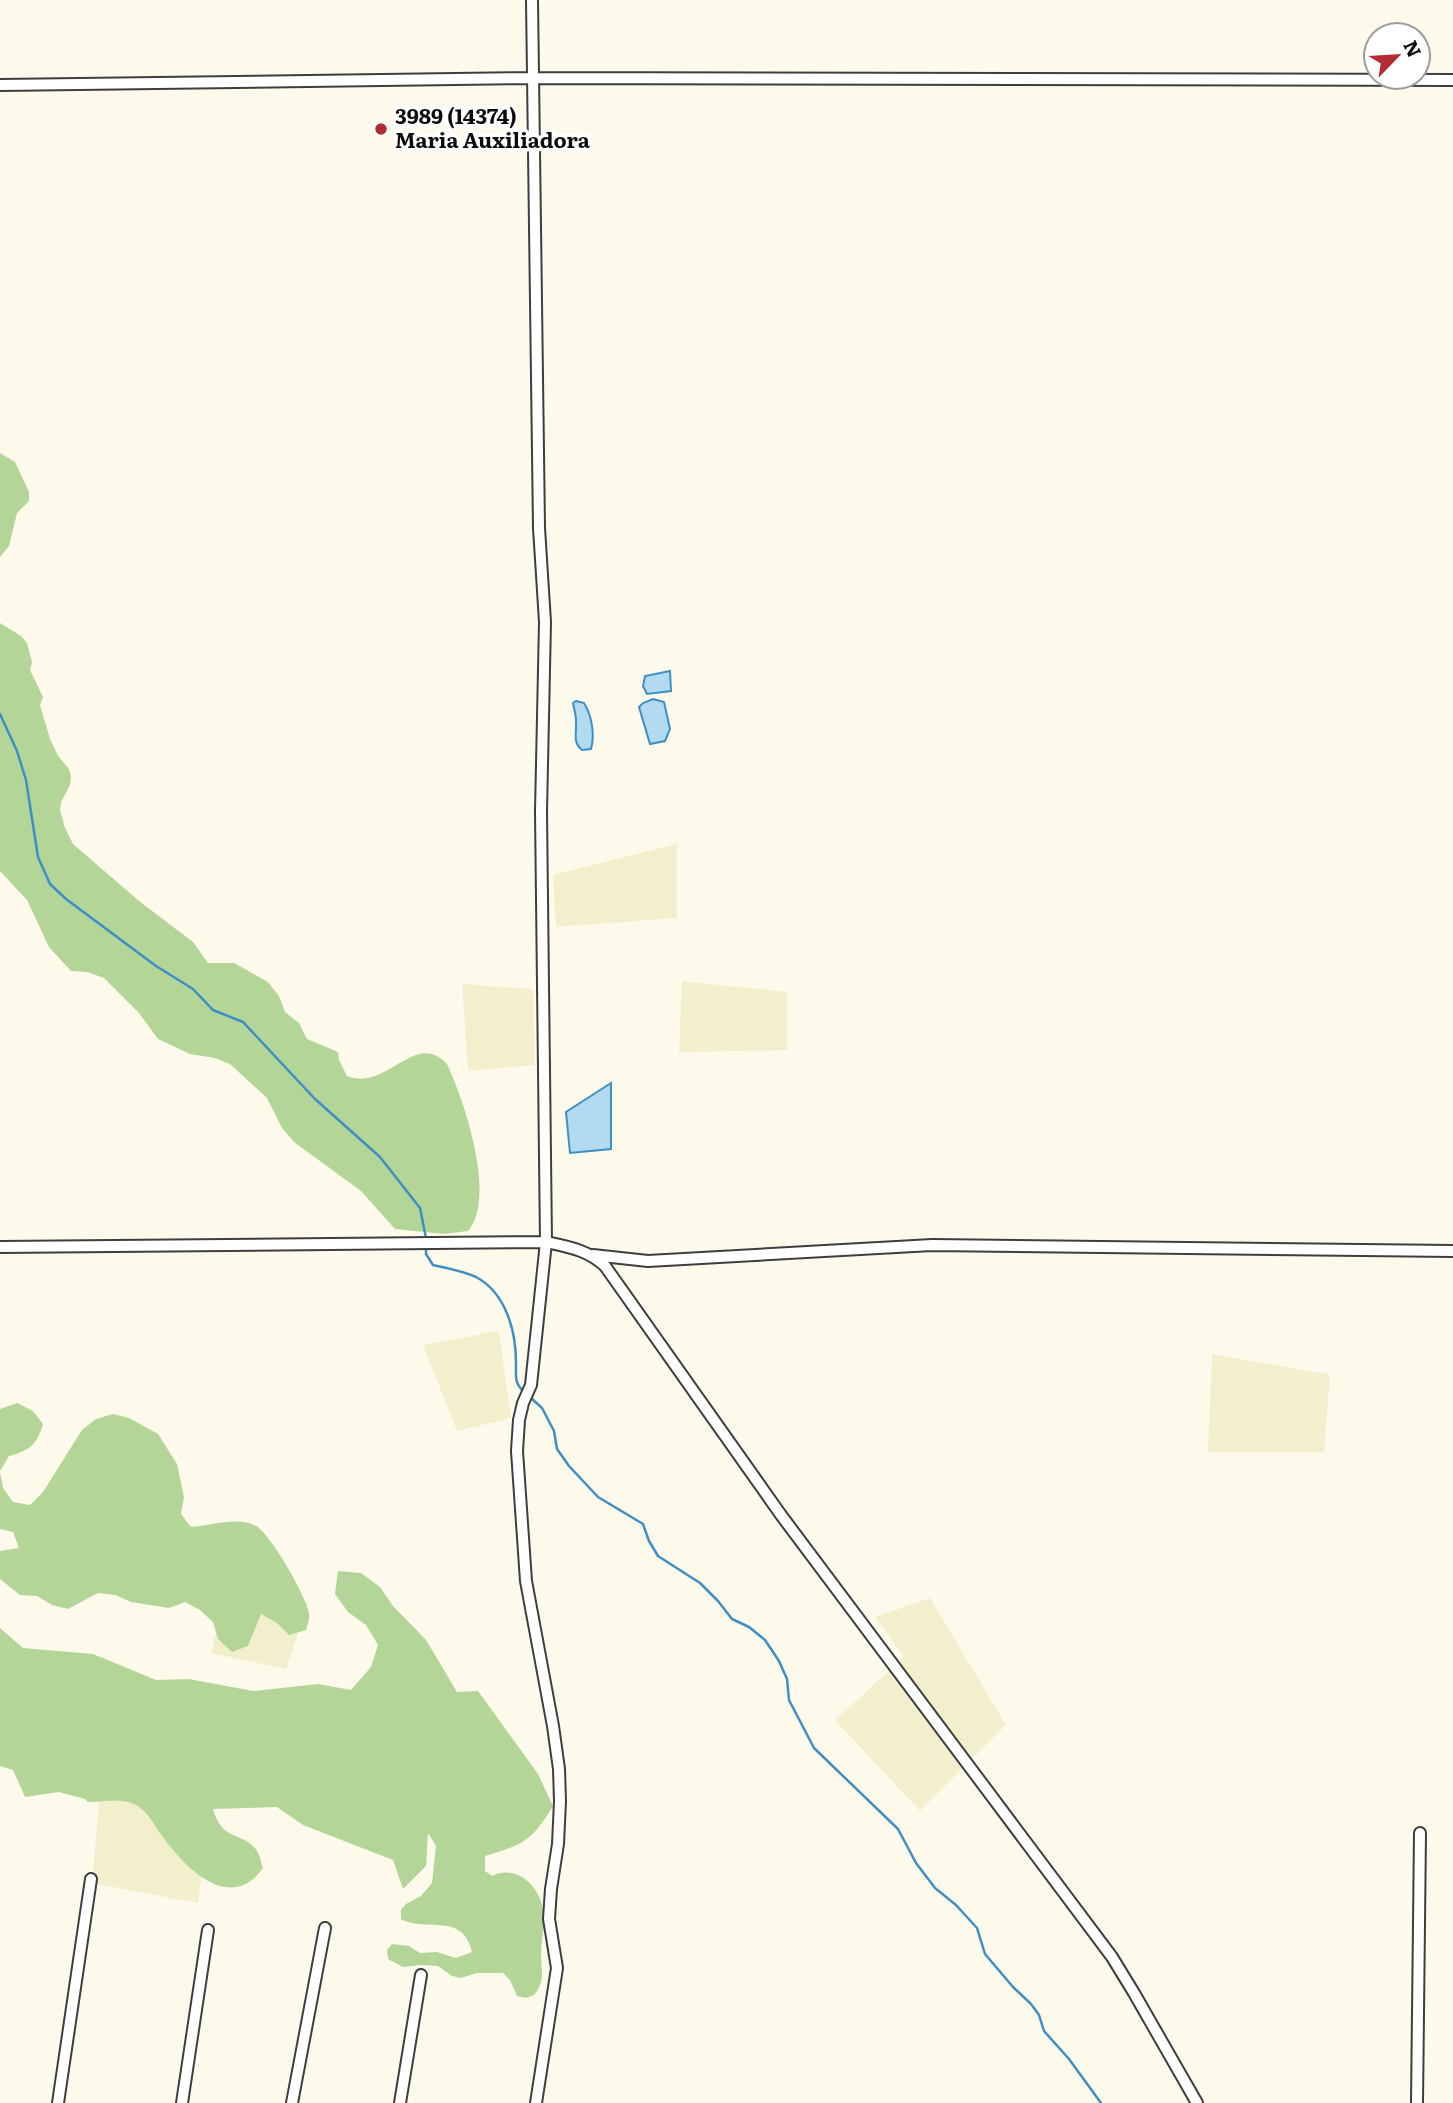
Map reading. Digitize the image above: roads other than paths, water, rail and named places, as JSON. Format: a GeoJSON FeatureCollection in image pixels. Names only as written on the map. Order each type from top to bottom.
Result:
{"type":"FeatureCollection","features":[{"type":"Feature","properties":{"kind":"street"},"geometry":{"type":"LineString","coordinates":[[532,0],[539,528],[545,622],[541,812],[546,1242],[531,1385],[523,1403],[517,1451],[526,1581],[559,1769],[558,1844],[549,1919],[557,1968],[536,2103]]}},
{"type":"Feature","properties":{"kind":"street"},"geometry":{"type":"LineString","coordinates":[[0,85],[532,78],[1453,80]]}},
{"type":"Feature","properties":{"kind":"street"},"geometry":{"type":"LineString","coordinates":[[0,1247],[546,1242],[576,1248],[593,1255],[648,1261],[932,1245],[1453,1251]]}},
{"type":"Feature","properties":{"kind":"street"},"geometry":{"type":"LineString","coordinates":[[593,1255],[606,1266],[781,1515],[1112,1957],[1197,2103]]}},
{"type":"Feature","properties":{"kind":"street"},"geometry":{"type":"LineString","coordinates":[[1417,2103],[1420,1833]]}},
{"type":"Feature","properties":{"kind":"street"},"geometry":{"type":"LineString","coordinates":[[58,2103],[91,1879]]}},
{"type":"Feature","properties":{"kind":"street"},"geometry":{"type":"LineString","coordinates":[[292,2103],[325,1928]]}},
{"type":"Feature","properties":{"kind":"street"},"geometry":{"type":"LineString","coordinates":[[183,2103],[208,1930]]}},
{"type":"Feature","properties":{"kind":"street"},"geometry":{"type":"LineString","coordinates":[[400,2103],[421,1975]]}},
{"type":"Feature","properties":{"kind":"water"},"geometry":{"type":"Polygon","coordinates":[[[670,671],[671,691],[647,694],[643,686],[645,676],[670,671]]]}},
{"type":"Feature","properties":{"kind":"water"},"geometry":{"type":"Polygon","coordinates":[[[653,699],[664,702],[670,729],[665,741],[650,744],[639,707],[653,699]]]}},
{"type":"Feature","properties":{"kind":"water"},"geometry":{"type":"Polygon","coordinates":[[[573,703],[584,703],[591,720],[591,749],[582,750],[577,744],[573,703]]]}},
{"type":"Feature","properties":{"kind":"water"},"geometry":{"type":"Polygon","coordinates":[[[611,1083],[611,1149],[570,1153],[566,1112],[611,1083]]]}},
{"type":"Feature","properties":{"kind":"waterway"},"geometry":{"type":"LineString","coordinates":[[0,714],[17,751],[26,780],[38,857],[50,884],[156,966],[193,989],[213,1010],[243,1022],[315,1099],[380,1157],[420,1208],[426,1238]]}},
{"type":"Feature","properties":{"kind":"waterway"},"geometry":{"type":"LineString","coordinates":[[426,1245],[426,1254],[433,1265],[476,1277],[486,1284],[502,1303],[514,1338],[516,1380],[525,1393]]}},
{"type":"Feature","properties":{"kind":"waterway"},"geometry":{"type":"LineString","coordinates":[[530,1397],[542,1408],[554,1431],[557,1449],[598,1497],[643,1524],[658,1556],[700,1583],[732,1619],[749,1627],[765,1640],[779,1661],[787,1679],[789,1700],[814,1748],[898,1829],[916,1863],[935,1888],[956,1905],[977,1928],[985,1954],[1031,2004],[1039,2015],[1044,2031],[1069,2059],[1101,2103]]}},
{"type":"Feature","properties":{"kind":"place","name":"3989 (14374) Maria Auxiliadora"},"geometry":{"type":"Point","coordinates":[381,129]}}]}
